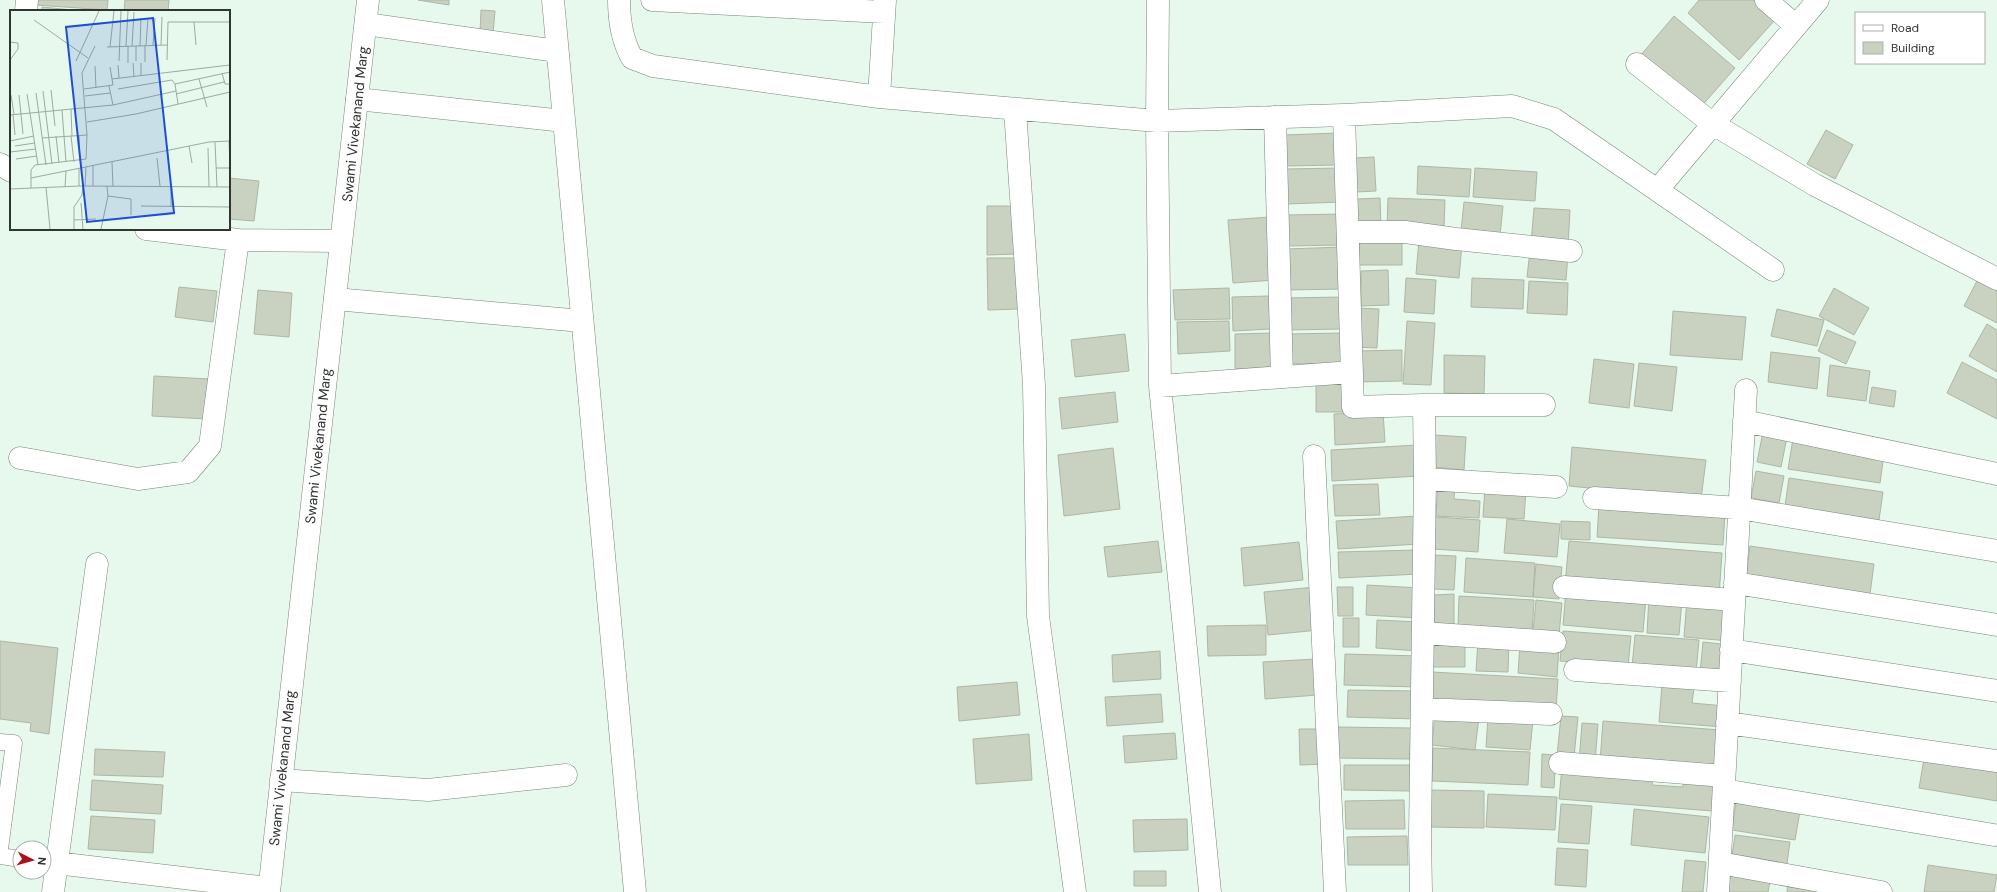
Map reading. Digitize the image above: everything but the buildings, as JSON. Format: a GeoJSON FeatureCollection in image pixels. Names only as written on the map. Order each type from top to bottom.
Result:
{"type":"FeatureCollection","features":[{"type":"Feature","properties":{"kind":"street"},"geometry":{"type":"LineString","coordinates":[[26,10],[27,0]]}},
{"type":"Feature","properties":{"kind":"street","name":"Swami Vivekanand Marg"},"geometry":{"type":"LineString","coordinates":[[269,890],[368,0]]}},
{"type":"Feature","properties":{"kind":"street"},"geometry":{"type":"LineString","coordinates":[[553,0],[635,892]]}},
{"type":"Feature","properties":{"kind":"street"},"geometry":{"type":"LineString","coordinates":[[619,0],[619,12],[625,46],[632,58],[653,66],[879,97],[1157,122],[1344,115],[1512,106],[1554,119],[1658,189],[1773,270]]}},
{"type":"Feature","properties":{"kind":"street"},"geometry":{"type":"LineString","coordinates":[[652,0],[884,6],[879,97]]}},
{"type":"Feature","properties":{"kind":"street"},"geometry":{"type":"LineString","coordinates":[[1158,0],[1157,122],[1160,386],[1210,892]]}},
{"type":"Feature","properties":{"kind":"street"},"geometry":{"type":"LineString","coordinates":[[1766,0],[1796,26]]}},
{"type":"Feature","properties":{"kind":"street"},"geometry":{"type":"LineString","coordinates":[[1658,189],[1818,0]]}},
{"type":"Feature","properties":{"kind":"street"},"geometry":{"type":"LineString","coordinates":[[366,24],[558,51]]}},
{"type":"Feature","properties":{"kind":"street"},"geometry":{"type":"LineString","coordinates":[[1638,64],[1714,124],[1815,185],[1997,279]]}},
{"type":"Feature","properties":{"kind":"street"},"geometry":{"type":"LineString","coordinates":[[358,99],[564,121]]}},
{"type":"Feature","properties":{"kind":"street"},"geometry":{"type":"LineString","coordinates":[[1015,110],[1034,385],[1038,616],[1075,892]]}},
{"type":"Feature","properties":{"kind":"street"},"geometry":{"type":"LineString","coordinates":[[1344,115],[1353,407],[1424,405],[1544,405]]}},
{"type":"Feature","properties":{"kind":"street"},"geometry":{"type":"LineString","coordinates":[[1275,117],[1282,377]]}},
{"type":"Feature","properties":{"kind":"street"},"geometry":{"type":"LineString","coordinates":[[0,164],[10,170]]}},
{"type":"Feature","properties":{"kind":"street"},"geometry":{"type":"LineString","coordinates":[[154,230],[238,240],[342,241]]}},
{"type":"Feature","properties":{"kind":"street"},"geometry":{"type":"LineString","coordinates":[[1348,232],[1405,232],[1456,240],[1571,251]]}},
{"type":"Feature","properties":{"kind":"street"},"geometry":{"type":"LineString","coordinates":[[20,458],[138,479],[188,472],[210,446],[238,240]]}},
{"type":"Feature","properties":{"kind":"street"},"geometry":{"type":"LineString","coordinates":[[335,299],[582,321]]}},
{"type":"Feature","properties":{"kind":"street"},"geometry":{"type":"LineString","coordinates":[[1160,386],[1352,372]]}},
{"type":"Feature","properties":{"kind":"street"},"geometry":{"type":"LineString","coordinates":[[1718,892],[1746,390]]}},
{"type":"Feature","properties":{"kind":"street"},"geometry":{"type":"LineString","coordinates":[[1421,892],[1420,834],[1425,478],[1424,405]]}},
{"type":"Feature","properties":{"kind":"street"},"geometry":{"type":"LineString","coordinates":[[1744,421],[1997,474]]}},
{"type":"Feature","properties":{"kind":"street"},"geometry":{"type":"LineString","coordinates":[[1314,456],[1335,892]]}},
{"type":"Feature","properties":{"kind":"street"},"geometry":{"type":"LineString","coordinates":[[1425,478],[1556,487]]}},
{"type":"Feature","properties":{"kind":"street"},"geometry":{"type":"LineString","coordinates":[[1594,498],[1739,508],[1997,551]]}},
{"type":"Feature","properties":{"kind":"street"},"geometry":{"type":"LineString","coordinates":[[52,850],[97,564]]}},
{"type":"Feature","properties":{"kind":"street"},"geometry":{"type":"LineString","coordinates":[[1564,587],[1735,591],[1997,626]]}},
{"type":"Feature","properties":{"kind":"street"},"geometry":{"type":"LineString","coordinates":[[1423,634],[1555,642]]}},
{"type":"Feature","properties":{"kind":"street"},"geometry":{"type":"LineString","coordinates":[[1732,650],[1997,691]]}},
{"type":"Feature","properties":{"kind":"street"},"geometry":{"type":"LineString","coordinates":[[1575,670],[1730,681]]}},
{"type":"Feature","properties":{"kind":"street"},"geometry":{"type":"LineString","coordinates":[[1422,709],[1551,714]]}},
{"type":"Feature","properties":{"kind":"street"},"geometry":{"type":"LineString","coordinates":[[1727,723],[1997,761]]}},
{"type":"Feature","properties":{"kind":"street"},"geometry":{"type":"LineString","coordinates":[[1560,762],[1724,783],[1994,835]]}},
{"type":"Feature","properties":{"kind":"street"},"geometry":{"type":"LineString","coordinates":[[281,780],[428,790],[566,775]]}},
{"type":"Feature","properties":{"kind":"street"},"geometry":{"type":"LineString","coordinates":[[52,863],[269,890]]}},
{"type":"Feature","properties":{"kind":"street"},"geometry":{"type":"LineString","coordinates":[[1720,863],[1881,892]]}},
{"type":"Feature","properties":{"kind":"street"},"geometry":{"type":"LineString","coordinates":[[52,880],[53,892]]}},
{"type":"Feature","properties":{"kind":"lane"},"geometry":{"type":"LineString","coordinates":[[0,742],[14,743],[0,849]]}},
{"type":"Feature","properties":{"kind":"lane"},"geometry":{"type":"LineString","coordinates":[[0,856],[12,858]]}}]}
